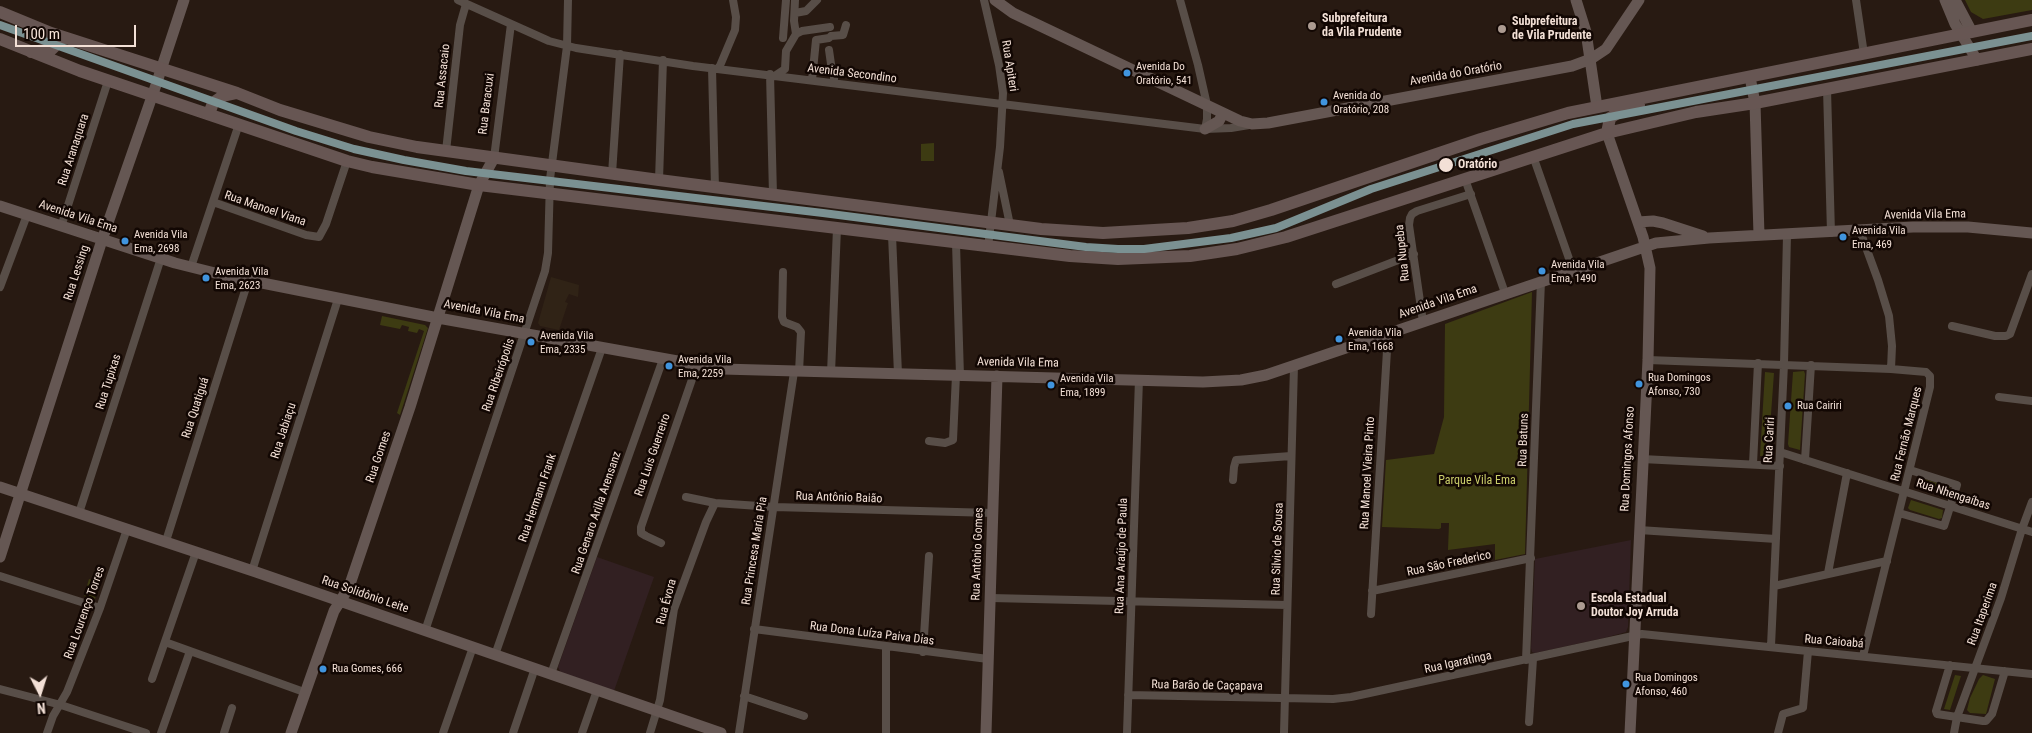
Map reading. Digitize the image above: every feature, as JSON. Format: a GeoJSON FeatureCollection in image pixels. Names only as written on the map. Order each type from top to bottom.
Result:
{"type":"FeatureCollection","features":[{"type":"Feature","properties":{"kind":"main road","name":"Rua Lessing"},"geometry":{"type":"LineString","coordinates":[[0,557],[102,240],[184,0]]}},
{"type":"Feature","properties":{"kind":"main road","name":"Avenida do Oratório"},"geometry":{"type":"LineString","coordinates":[[995,0],[1013,13],[1223,113],[1252,124],[1268,123],[1549,71],[1591,60]]}},
{"type":"Feature","properties":{"kind":"main road"},"geometry":{"type":"LineString","coordinates":[[1576,0],[1586,32],[1597,107]]}},
{"type":"Feature","properties":{"kind":"main road"},"geometry":{"type":"LineString","coordinates":[[1591,60],[1606,49],[1639,0]]}},
{"type":"Feature","properties":{"kind":"main road"},"geometry":{"type":"LineString","coordinates":[[1945,0],[1967,33]]}},
{"type":"Feature","properties":{"kind":"main road"},"geometry":{"type":"LineString","coordinates":[[1955,0],[1977,60]]}},
{"type":"Feature","properties":{"kind":"main road"},"geometry":{"type":"LineString","coordinates":[[0,12],[60,36],[237,93],[351,133],[417,147],[715,188],[1041,229],[1103,233],[1188,228],[1233,221],[1271,210],[1481,138],[1597,107],[2032,20]]}},
{"type":"Feature","properties":{"kind":"main road"},"geometry":{"type":"LineString","coordinates":[[29,52],[52,49],[59,42],[60,36]]}},
{"type":"Feature","properties":{"kind":"main road"},"geometry":{"type":"LineString","coordinates":[[0,39],[29,52],[108,81],[347,161],[429,178],[988,247],[1118,259],[1190,256],[1237,249],[1286,237],[1606,133],[1696,112],[1756,103],[2032,49]]}},
{"type":"Feature","properties":{"kind":"main road"},"geometry":{"type":"LineString","coordinates":[[1750,77],[1756,103],[1759,235]]}},
{"type":"Feature","properties":{"kind":"main road"},"geometry":{"type":"LineString","coordinates":[[1606,133],[1610,118],[1619,112],[1689,89]]}},
{"type":"Feature","properties":{"kind":"main road"},"geometry":{"type":"LineString","coordinates":[[210,114],[213,104],[223,96],[237,93]]}},
{"type":"Feature","properties":{"kind":"main road"},"geometry":{"type":"LineString","coordinates":[[1205,129],[1219,121],[1223,113]]}},
{"type":"Feature","properties":{"kind":"main road","name":"Rua Domingos Afonso"},"geometry":{"type":"LineString","coordinates":[[1606,133],[1646,246],[1650,282],[1630,733]]}},
{"type":"Feature","properties":{"kind":"main road","name":"Rua Baracuxi"},"geometry":{"type":"LineString","coordinates":[[479,184],[494,158]]}},
{"type":"Feature","properties":{"kind":"main road","name":"Rua Gomes"},"geometry":{"type":"LineString","coordinates":[[291,733],[334,611],[349,587],[410,407],[479,184]]}},
{"type":"Feature","properties":{"kind":"main road","name":"Avenida Vila Ema"},"geometry":{"type":"LineString","coordinates":[[0,206],[160,258],[248,281],[722,370],[1139,380],[1234,381],[1266,375],[1541,281],[1646,246],[1665,242],[1759,235],[1946,226],[2032,233]]}},
{"type":"Feature","properties":{"kind":"main road"},"geometry":{"type":"LineString","coordinates":[[1638,222],[1654,221],[1663,223],[1710,238]]}},
{"type":"Feature","properties":{"kind":"main road","name":"Rua Antônio Gomes"},"geometry":{"type":"LineString","coordinates":[[986,733],[998,376]]}},
{"type":"Feature","properties":{"kind":"main road","name":"Rua Solidônio Leite"},"geometry":{"type":"LineString","coordinates":[[0,487],[127,528],[721,733]]}},
{"type":"Feature","properties":{"kind":"street","name":"Rua Ribeirópolis"},"geometry":{"type":"LineString","coordinates":[[425,631],[545,271],[548,253],[549,193],[567,46],[568,0]]}},
{"type":"Feature","properties":{"kind":"street"},"geometry":{"type":"LineString","coordinates":[[715,188],[716,68],[735,30],[736,17],[733,0]]}},
{"type":"Feature","properties":{"kind":"street"},"geometry":{"type":"LineString","coordinates":[[783,38],[786,0]]}},
{"type":"Feature","properties":{"kind":"street"},"geometry":{"type":"LineString","coordinates":[[795,0],[796,34]]}},
{"type":"Feature","properties":{"kind":"street"},"geometry":{"type":"LineString","coordinates":[[794,13],[806,11],[817,0]]}},
{"type":"Feature","properties":{"kind":"street","name":"Rua Apiteri"},"geometry":{"type":"LineString","coordinates":[[984,0],[1003,84],[998,165],[988,247]]}},
{"type":"Feature","properties":{"kind":"street"},"geometry":{"type":"LineString","coordinates":[[1180,0],[1207,105],[1205,129]]}},
{"type":"Feature","properties":{"kind":"street"},"geometry":{"type":"LineString","coordinates":[[1856,0],[1864,54]]}},
{"type":"Feature","properties":{"kind":"street","name":"Avenida Secondino"},"geometry":{"type":"LineString","coordinates":[[462,2],[549,41],[567,46],[716,68],[1205,129],[1232,128],[1252,124]]}},
{"type":"Feature","properties":{"kind":"street","name":"Rua Assacaio"},"geometry":{"type":"LineString","coordinates":[[446,151],[462,2]]}},
{"type":"Feature","properties":{"kind":"street","name":"Rua Baracuxi"},"geometry":{"type":"LineString","coordinates":[[494,158],[510,24]]}},
{"type":"Feature","properties":{"kind":"street"},"geometry":{"type":"LineString","coordinates":[[812,80],[816,40],[829,38],[830,36],[843,36],[846,25]]}},
{"type":"Feature","properties":{"kind":"street"},"geometry":{"type":"LineString","coordinates":[[773,195],[773,75],[785,69],[786,51],[796,34],[802,31],[830,27]]}},
{"type":"Feature","properties":{"kind":"street"},"geometry":{"type":"LineString","coordinates":[[829,50],[832,71],[834,72],[834,83]]}},
{"type":"Feature","properties":{"kind":"street"},"geometry":{"type":"LineString","coordinates":[[612,174],[620,54]]}},
{"type":"Feature","properties":{"kind":"street"},"geometry":{"type":"LineString","coordinates":[[660,180],[662,60]]}},
{"type":"Feature","properties":{"kind":"street","name":"Rua Aranaquara"},"geometry":{"type":"LineString","coordinates":[[61,227],[108,81]]}},
{"type":"Feature","properties":{"kind":"street"},"geometry":{"type":"LineString","coordinates":[[1827,89],[1831,233]]}},
{"type":"Feature","properties":{"kind":"street"},"geometry":{"type":"LineString","coordinates":[[191,267],[239,124]]}},
{"type":"Feature","properties":{"kind":"street"},"geometry":{"type":"LineString","coordinates":[[1533,156],[1574,270]]}},
{"type":"Feature","properties":{"kind":"street","name":"Rua Manoel Viana"},"geometry":{"type":"LineString","coordinates":[[213,202],[306,235],[318,236],[326,224],[347,161]]}},
{"type":"Feature","properties":{"kind":"street","name":"Rua Apiteri"},"geometry":{"type":"LineString","coordinates":[[998,165],[1010,224]]}},
{"type":"Feature","properties":{"kind":"street"},"geometry":{"type":"LineString","coordinates":[[1465,179],[1505,294]]}},
{"type":"Feature","properties":{"kind":"street","name":"Rua Nupeba"},"geometry":{"type":"LineString","coordinates":[[1423,322],[1409,225],[1412,214],[1471,194]]}},
{"type":"Feature","properties":{"kind":"street"},"geometry":{"type":"LineString","coordinates":[[0,287],[27,215]]}},
{"type":"Feature","properties":{"kind":"street"},"geometry":{"type":"LineString","coordinates":[[831,372],[837,228]]}},
{"type":"Feature","properties":{"kind":"street"},"geometry":{"type":"LineString","coordinates":[[1860,231],[1889,316],[1892,346],[1891,369]]}},
{"type":"Feature","properties":{"kind":"street"},"geometry":{"type":"LineString","coordinates":[[892,235],[898,374]]}},
{"type":"Feature","properties":{"kind":"street","name":"Rua Cariri"},"geometry":{"type":"LineString","coordinates":[[1771,646],[1780,466],[1788,235]]}},
{"type":"Feature","properties":{"kind":"street"},"geometry":{"type":"LineString","coordinates":[[929,441],[945,443],[953,440],[958,376],[956,243]]}},
{"type":"Feature","properties":{"kind":"street"},"geometry":{"type":"LineString","coordinates":[[1336,284],[1414,254]]}},
{"type":"Feature","properties":{"kind":"street","name":"Rua Tupixas"},"geometry":{"type":"LineString","coordinates":[[79,513],[160,258]]}},
{"type":"Feature","properties":{"kind":"street","name":"Rua Princesa Maria Pia"},"geometry":{"type":"LineString","coordinates":[[738,733],[801,332],[797,327],[784,322],[782,317],[784,272]]}},
{"type":"Feature","properties":{"kind":"street"},"geometry":{"type":"LineString","coordinates":[[1952,326],[1995,336],[2010,334],[2032,274]]}},
{"type":"Feature","properties":{"kind":"street","name":"Rua Quatiguá"},"geometry":{"type":"LineString","coordinates":[[166,542],[248,281]]}},
{"type":"Feature","properties":{"kind":"street","name":"Rua Batuns"},"geometry":{"type":"LineString","coordinates":[[1529,722],[1531,558],[1541,281]]}},
{"type":"Feature","properties":{"kind":"street","name":"Rua Jabiaçu"},"geometry":{"type":"LineString","coordinates":[[252,571],[338,299]]}},
{"type":"Feature","properties":{"kind":"street","name":"Rua Manoel Vieira Pinto"},"geometry":{"type":"LineString","coordinates":[[1371,614],[1388,334]]}},
{"type":"Feature","properties":{"kind":"street","name":"Rua Hermann Frank"},"geometry":{"type":"LineString","coordinates":[[495,655],[602,348]]}},
{"type":"Feature","properties":{"kind":"street","name":"Rua Genaro Arilla Arensanz"},"geometry":{"type":"LineString","coordinates":[[551,674],[663,359]]}},
{"type":"Feature","properties":{"kind":"street","name":"Rua Fernão Marques"},"geometry":{"type":"LineString","coordinates":[[1648,360],[1891,369],[1926,372],[1930,376],[1930,387],[1863,656]]}},
{"type":"Feature","properties":{"kind":"street"},"geometry":{"type":"LineString","coordinates":[[1753,464],[1758,363]]}},
{"type":"Feature","properties":{"kind":"street","name":"Rua Luis Guerreiro"},"geometry":{"type":"LineString","coordinates":[[661,543],[641,533],[641,527],[697,365]]}},
{"type":"Feature","properties":{"kind":"street"},"geometry":{"type":"LineString","coordinates":[[1805,460],[1811,365]]}},
{"type":"Feature","properties":{"kind":"street","name":"Rua Silvio de Sousa"},"geometry":{"type":"LineString","coordinates":[[1284,733],[1294,366]]}},
{"type":"Feature","properties":{"kind":"street","name":"Rua Ana Araújo de Paula"},"geometry":{"type":"LineString","coordinates":[[1127,733],[1139,380]]}},
{"type":"Feature","properties":{"kind":"street"},"geometry":{"type":"LineString","coordinates":[[2000,397],[2032,401]]}},
{"type":"Feature","properties":{"kind":"street","name":"Rua Nhengaíbas"},"geometry":{"type":"LineString","coordinates":[[1780,452],[2032,532]]}},
{"type":"Feature","properties":{"kind":"street"},"geometry":{"type":"LineString","coordinates":[[1233,480],[1236,460],[1291,456]]}},
{"type":"Feature","properties":{"kind":"street"},"geometry":{"type":"LineString","coordinates":[[1642,459],[1780,466]]}},
{"type":"Feature","properties":{"kind":"street"},"geometry":{"type":"LineString","coordinates":[[1899,513],[1944,526],[1957,484],[1910,470]]}},
{"type":"Feature","properties":{"kind":"street"},"geometry":{"type":"LineString","coordinates":[[1828,573],[1847,473]]}},
{"type":"Feature","properties":{"kind":"street","name":"Rua Antônio Baião"},"geometry":{"type":"LineString","coordinates":[[686,497],[715,504],[993,513]]}},
{"type":"Feature","properties":{"kind":"street","name":"Rua Itaperima"},"geometry":{"type":"LineString","coordinates":[[1954,733],[1957,717],[2001,598],[2032,502]]}},
{"type":"Feature","properties":{"kind":"street","name":"Rua Évora"},"geometry":{"type":"LineString","coordinates":[[650,733],[658,711],[674,609],[706,522],[715,504]]}},
{"type":"Feature","properties":{"kind":"street","name":"Rua Lourenço Torres"},"geometry":{"type":"LineString","coordinates":[[47,733],[53,716],[61,705],[100,608],[127,528]]}},
{"type":"Feature","properties":{"kind":"street"},"geometry":{"type":"LineString","coordinates":[[1638,530],[1776,540]]}},
{"type":"Feature","properties":{"kind":"street"},"geometry":{"type":"LineString","coordinates":[[152,680],[196,552]]}},
{"type":"Feature","properties":{"kind":"street"},"geometry":{"type":"LineString","coordinates":[[923,652],[929,556]]}},
{"type":"Feature","properties":{"kind":"street","name":"Rua São Frederico"},"geometry":{"type":"LineString","coordinates":[[1372,591],[1531,558]]}},
{"type":"Feature","properties":{"kind":"street"},"geometry":{"type":"LineString","coordinates":[[1774,586],[1887,560]]}},
{"type":"Feature","properties":{"kind":"street"},"geometry":{"type":"LineString","coordinates":[[0,576],[100,608]]}},
{"type":"Feature","properties":{"kind":"street"},"geometry":{"type":"LineString","coordinates":[[990,598],[1287,605]]}},
{"type":"Feature","properties":{"kind":"street","name":"Rua Dona Luíza Paiva Dias"},"geometry":{"type":"LineString","coordinates":[[754,629],[988,659]]}},
{"type":"Feature","properties":{"kind":"street","name":"Rua Caioabá"},"geometry":{"type":"LineString","coordinates":[[1634,636],[1651,634],[2032,674]]}},
{"type":"Feature","properties":{"kind":"street","name":"Rua Igaratinga"},"geometry":{"type":"LineString","coordinates":[[1285,699],[1351,697],[1634,636]]}},
{"type":"Feature","properties":{"kind":"street"},"geometry":{"type":"LineString","coordinates":[[165,642],[304,692]]}},
{"type":"Feature","properties":{"kind":"street"},"geometry":{"type":"LineString","coordinates":[[443,733],[473,647]]}},
{"type":"Feature","properties":{"kind":"street"},"geometry":{"type":"LineString","coordinates":[[886,647],[886,733]]}},
{"type":"Feature","properties":{"kind":"street"},"geometry":{"type":"LineString","coordinates":[[162,733],[190,651]]}},
{"type":"Feature","properties":{"kind":"street"},"geometry":{"type":"LineString","coordinates":[[1778,733],[1783,714],[1803,708],[1808,651]]}},
{"type":"Feature","properties":{"kind":"street"},"geometry":{"type":"LineString","coordinates":[[1950,665],[1936,713],[1938,715],[1984,721],[1990,718],[2005,671]]}},
{"type":"Feature","properties":{"kind":"street"},"geometry":{"type":"LineString","coordinates":[[513,733],[535,668]]}},
{"type":"Feature","properties":{"kind":"street"},"geometry":{"type":"LineString","coordinates":[[0,689],[61,705],[133,731],[146,733]]}},
{"type":"Feature","properties":{"kind":"street"},"geometry":{"type":"LineString","coordinates":[[582,733],[597,690]]}},
{"type":"Feature","properties":{"kind":"street","name":"Rua Barão de Caçapava"},"geometry":{"type":"LineString","coordinates":[[1128,695],[1285,699]]}},
{"type":"Feature","properties":{"kind":"street"},"geometry":{"type":"LineString","coordinates":[[744,696],[804,716]]}},
{"type":"Feature","properties":{"kind":"street"},"geometry":{"type":"LineString","coordinates":[[224,733],[232,708]]}},
{"type":"Feature","properties":{"kind":"shaded area"},"geometry":{"type":"Polygon","coordinates":[[[551,277],[579,285],[578,297],[569,294],[565,302],[568,303],[559,330],[540,326],[538,323],[551,277]]]}},
{"type":"Feature","properties":{"kind":"shaded area","name":"Escola Estadual Doutor Joy Arruda"},"geometry":{"type":"Polygon","coordinates":[[[1631,540],[1628,627],[1626,632],[1535,653],[1532,652],[1535,559],[1631,540]]]}},
{"type":"Feature","properties":{"kind":"shaded area"},"geometry":{"type":"Polygon","coordinates":[[[597,557],[654,577],[614,691],[561,673],[558,667],[597,557]]]}},
{"type":"Feature","properties":{"kind":"green space"},"geometry":{"type":"Polygon","coordinates":[[[1965,0],[2032,0],[2032,10],[1983,19],[1971,12],[1965,0]]]}},
{"type":"Feature","properties":{"kind":"green space"},"geometry":{"type":"Polygon","coordinates":[[[934,143],[934,161],[921,161],[921,144],[934,143]]]}},
{"type":"Feature","properties":{"kind":"green space","name":"Parque Vila Ema"},"geometry":{"type":"Polygon","coordinates":[[[1532,292],[1525,554],[1495,560],[1495,544],[1448,550],[1449,523],[1441,523],[1441,528],[1439,529],[1382,527],[1386,460],[1434,454],[1444,417],[1445,324],[1532,292]]]}},
{"type":"Feature","properties":{"kind":"green space"},"geometry":{"type":"Polygon","coordinates":[[[382,316],[425,325],[428,328],[400,415],[397,413],[424,331],[419,329],[417,333],[408,331],[409,327],[402,325],[400,329],[380,325],[382,316]]]}},
{"type":"Feature","properties":{"kind":"green space"},"geometry":{"type":"Polygon","coordinates":[[[1804,371],[1800,450],[1789,447],[1788,444],[1793,372],[1804,371]]]}},
{"type":"Feature","properties":{"kind":"green space"},"geometry":{"type":"Polygon","coordinates":[[[1765,372],[1774,373],[1768,456],[1760,456],[1765,372]]]}},
{"type":"Feature","properties":{"kind":"green space"},"geometry":{"type":"Polygon","coordinates":[[[1918,477],[1950,487],[1949,494],[1946,496],[1917,487],[1915,485],[1918,477]]]}},
{"type":"Feature","properties":{"kind":"green space"},"geometry":{"type":"Polygon","coordinates":[[[1911,500],[1943,510],[1942,518],[1939,519],[1910,510],[1908,508],[1911,500]]]}},
{"type":"Feature","properties":{"kind":"green space"},"geometry":{"type":"Polygon","coordinates":[[[89,579],[100,583],[95,599],[84,596],[89,579]]]}},
{"type":"Feature","properties":{"kind":"green space"},"geometry":{"type":"Polygon","coordinates":[[[1955,675],[1961,676],[1950,710],[1944,709],[1955,675]]]}},
{"type":"Feature","properties":{"kind":"green space"},"geometry":{"type":"Polygon","coordinates":[[[1983,675],[1995,679],[1986,714],[1970,713],[1967,710],[1970,698],[1979,679],[1983,675]]]}},
{"type":"Feature","properties":{"kind":"transit line"},"geometry":{"type":"LineString","coordinates":[[0,25],[296,131],[354,149],[404,160],[466,171],[823,213],[1086,247],[1118,249],[1144,249],[1231,238],[1276,228],[1371,189],[1573,124],[2032,36]]}},
{"type":"Feature","properties":{"kind":"place","name":"Subprefeitura da Vila Prudente"},"geometry":{"type":"Point","coordinates":[1312,26]}},
{"type":"Feature","properties":{"kind":"place","name":"Subprefeitura de Vila Prudente"},"geometry":{"type":"Point","coordinates":[1502,29]}},
{"type":"Feature","properties":{"kind":"place","name":"Avenida Do Oratório, 541"},"geometry":{"type":"Point","coordinates":[1127,73]}},
{"type":"Feature","properties":{"kind":"place","name":"Avenida do Oratório, 208"},"geometry":{"type":"Point","coordinates":[1324,102]}},
{"type":"Feature","properties":{"kind":"place","name":"Oratório"},"geometry":{"type":"Point","coordinates":[1446,165]}},
{"type":"Feature","properties":{"kind":"place","name":"Avenida Vila Ema, 469"},"geometry":{"type":"Point","coordinates":[1843,237]}},
{"type":"Feature","properties":{"kind":"place","name":"Avenida Vila Ema, 2698"},"geometry":{"type":"Point","coordinates":[125,241]}},
{"type":"Feature","properties":{"kind":"place","name":"Avenida Vila Ema, 1490"},"geometry":{"type":"Point","coordinates":[1542,271]}},
{"type":"Feature","properties":{"kind":"place","name":"Avenida Vila Ema, 2623"},"geometry":{"type":"Point","coordinates":[206,278]}},
{"type":"Feature","properties":{"kind":"place","name":"Avenida Vila Ema, 1668"},"geometry":{"type":"Point","coordinates":[1339,339]}},
{"type":"Feature","properties":{"kind":"place","name":"Avenida Vila Ema, 2335"},"geometry":{"type":"Point","coordinates":[531,342]}},
{"type":"Feature","properties":{"kind":"place","name":"Avenida Vila Ema, 2259"},"geometry":{"type":"Point","coordinates":[669,366]}},
{"type":"Feature","properties":{"kind":"place","name":"Rua Domingos Afonso, 730"},"geometry":{"type":"Point","coordinates":[1639,384]}},
{"type":"Feature","properties":{"kind":"place","name":"Avenida Vila Ema, 1899"},"geometry":{"type":"Point","coordinates":[1051,385]}},
{"type":"Feature","properties":{"kind":"place","name":"Rua Cairiri"},"geometry":{"type":"Point","coordinates":[1788,406]}},
{"type":"Feature","properties":{"kind":"place","name":"Escola Estadual Doutor Joy Arruda"},"geometry":{"type":"Point","coordinates":[1581,606]}},
{"type":"Feature","properties":{"kind":"place","name":"Rua Gomes, 666"},"geometry":{"type":"Point","coordinates":[323,669]}},
{"type":"Feature","properties":{"kind":"place","name":"Rua Domingos Afonso, 460"},"geometry":{"type":"Point","coordinates":[1626,684]}}]}
